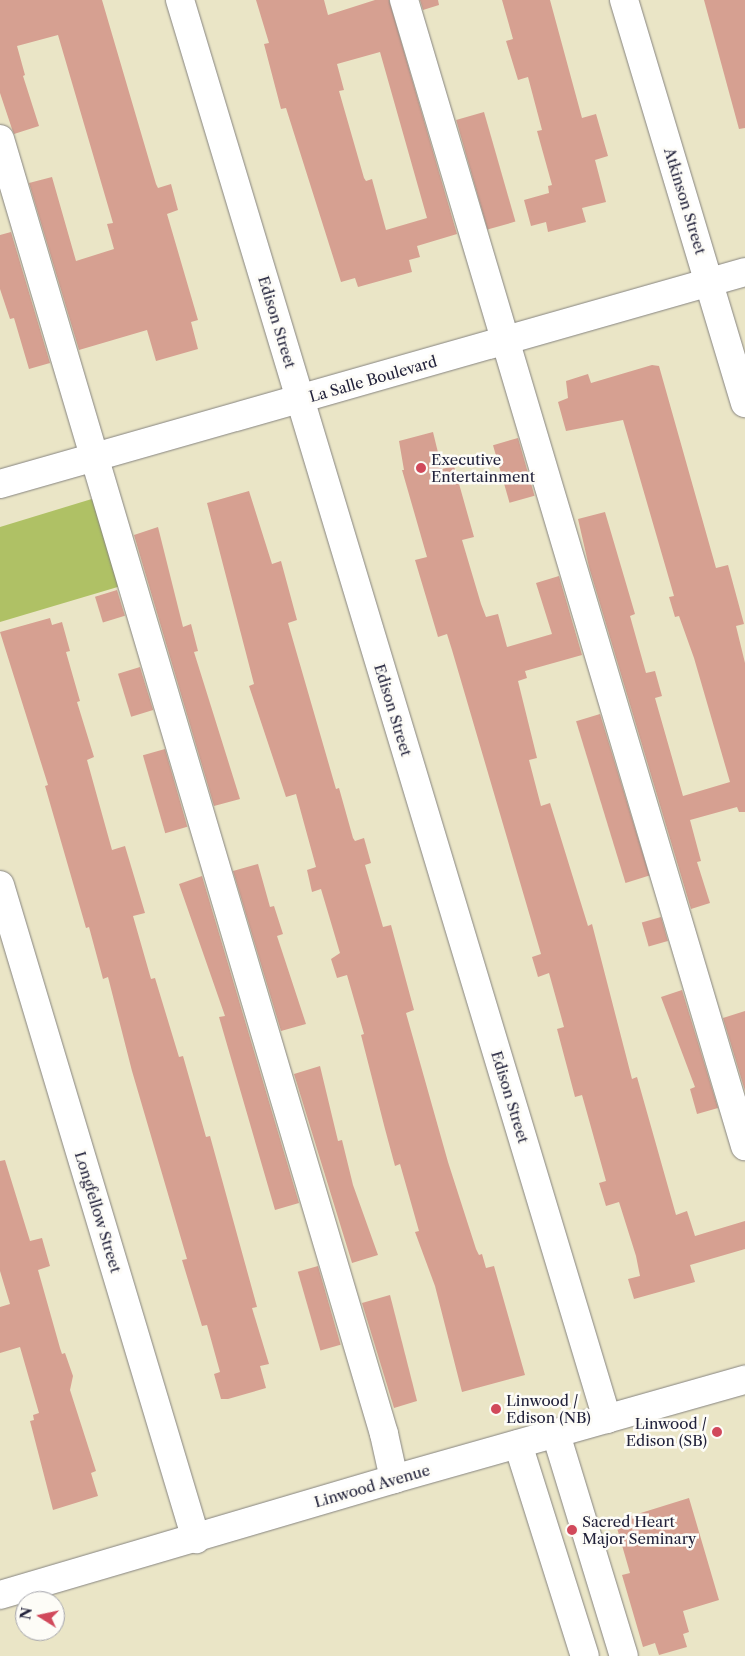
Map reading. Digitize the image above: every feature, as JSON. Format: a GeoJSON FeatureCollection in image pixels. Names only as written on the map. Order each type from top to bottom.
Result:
{"type":"FeatureCollection","features":[{"type":"Feature","properties":{"kind":"street","name":"Edison Street"},"geometry":{"type":"LineString","coordinates":[[180,0],[607,1419]]}},
{"type":"Feature","properties":{"kind":"street"},"geometry":{"type":"LineString","coordinates":[[404,0],[507,340],[745,1146]]}},
{"type":"Feature","properties":{"kind":"street","name":"Atkinson Street"},"geometry":{"type":"LineString","coordinates":[[624,0],[745,403]]}},
{"type":"Feature","properties":{"kind":"street"},"geometry":{"type":"LineString","coordinates":[[0,139],[382,1425],[394,1479]]}},
{"type":"Feature","properties":{"kind":"street","name":"La Salle Boulevard"},"geometry":{"type":"LineString","coordinates":[[0,484],[745,272]]}},
{"type":"Feature","properties":{"kind":"street","name":"Longfellow Street"},"geometry":{"type":"LineString","coordinates":[[0,885],[196,1539]]}},
{"type":"Feature","properties":{"kind":"street","name":"Linwood Avenue"},"geometry":{"type":"LineString","coordinates":[[0,1595],[196,1539],[394,1479],[745,1380]]}},
{"type":"Feature","properties":{"kind":"street"},"geometry":{"type":"LineString","coordinates":[[556,1434],[624,1656]]}},
{"type":"Feature","properties":{"kind":"street"},"geometry":{"type":"LineString","coordinates":[[518,1444],[585,1656]]}},
{"type":"Feature","properties":{"kind":"street"},"geometry":{"type":"LineString","coordinates":[[569,1604],[605,1593]]}},
{"type":"Feature","properties":{"kind":"green space"},"geometry":{"type":"Polygon","coordinates":[[[95,498],[121,586],[0,622],[0,527],[95,498]]]}},
{"type":"Feature","properties":{"kind":"building"},"geometry":{"type":"Polygon","coordinates":[[[0,0],[102,0],[156,184],[158,188],[171,184],[178,210],[167,214],[198,320],[191,322],[198,349],[156,361],[147,330],[79,350],[29,183],[52,177],[76,261],[114,249],[107,224],[113,223],[58,35],[17,46],[25,75],[23,76],[39,126],[14,134],[0,93],[0,0]]]}},
{"type":"Feature","properties":{"kind":"building"},"geometry":{"type":"Polygon","coordinates":[[[256,0],[324,0],[328,15],[375,0],[389,0],[457,234],[417,246],[420,257],[409,260],[412,272],[358,287],[355,278],[341,282],[286,108],[281,109],[264,44],[269,43],[256,0]],[[380,52],[337,64],[344,90],[339,91],[364,178],[366,181],[372,179],[386,230],[427,218],[380,52]]]}},
{"type":"Feature","properties":{"kind":"building"},"geometry":{"type":"Polygon","coordinates":[[[420,0],[438,0],[439,5],[423,10],[420,0]]]}},
{"type":"Feature","properties":{"kind":"building"},"geometry":{"type":"Polygon","coordinates":[[[502,0],[550,0],[582,118],[596,114],[608,156],[595,160],[606,202],[582,208],[586,222],[548,232],[546,222],[531,226],[524,200],[549,193],[548,186],[552,185],[537,131],[542,130],[528,77],[518,80],[506,41],[513,39],[502,0]]]}},
{"type":"Feature","properties":{"kind":"building"},"geometry":{"type":"Polygon","coordinates":[[[704,0],[745,0],[745,128],[739,129],[704,0]]]}},
{"type":"Feature","properties":{"kind":"building"},"geometry":{"type":"Polygon","coordinates":[[[484,112],[515,222],[488,230],[456,120],[484,112]]]}},
{"type":"Feature","properties":{"kind":"building"},"geometry":{"type":"Polygon","coordinates":[[[11,232],[50,363],[29,369],[14,318],[10,319],[0,289],[0,235],[11,232]]]}},
{"type":"Feature","properties":{"kind":"building"},"geometry":{"type":"Polygon","coordinates":[[[652,365],[659,366],[716,568],[728,565],[744,624],[736,626],[745,663],[745,812],[739,812],[737,807],[690,820],[701,861],[697,862],[710,903],[691,909],[589,567],[578,519],[605,512],[635,614],[630,616],[646,673],[655,671],[662,696],[655,698],[683,796],[730,782],[694,658],[679,616],[675,617],[669,597],[674,596],[623,420],[566,431],[558,402],[568,398],[566,381],[588,374],[591,383],[652,365]]]}},
{"type":"Feature","properties":{"kind":"building"},"geometry":{"type":"Polygon","coordinates":[[[433,432],[442,469],[454,466],[474,537],[462,540],[481,604],[486,617],[498,614],[507,647],[552,634],[536,583],[559,576],[582,655],[525,671],[527,678],[518,681],[537,758],[529,760],[541,806],[550,803],[588,926],[592,924],[632,1079],[637,1077],[676,1215],[687,1211],[695,1236],[745,1221],[745,1249],[690,1265],[695,1282],[634,1299],[628,1279],[640,1276],[636,1256],[619,1202],[606,1206],[599,1183],[606,1181],[582,1095],[575,1097],[557,1029],[564,1027],[549,973],[538,977],[532,957],[541,954],[452,650],[447,634],[438,637],[415,560],[427,557],[402,470],[404,470],[399,441],[433,432]]]}},
{"type":"Feature","properties":{"kind":"building"},"geometry":{"type":"Polygon","coordinates":[[[518,438],[535,496],[510,503],[493,445],[518,438]]]}},
{"type":"Feature","properties":{"kind":"building"},"geometry":{"type":"Polygon","coordinates":[[[249,491],[272,564],[281,561],[297,620],[288,623],[336,789],[339,788],[353,838],[355,841],[364,838],[371,863],[365,865],[383,927],[391,925],[414,1010],[406,1013],[448,1162],[476,1249],[479,1255],[482,1254],[486,1268],[494,1266],[525,1375],[462,1392],[435,1286],[415,1232],[419,1231],[400,1164],[395,1166],[361,1035],[364,1034],[347,975],[337,978],[331,959],[340,953],[321,889],[312,892],[307,870],[316,867],[296,794],[286,797],[249,686],[254,684],[207,503],[249,491]]]}},
{"type":"Feature","properties":{"kind":"building"},"geometry":{"type":"Polygon","coordinates":[[[158,527],[183,627],[191,624],[198,651],[194,652],[240,799],[214,806],[134,535],[158,527]]]}},
{"type":"Feature","properties":{"kind":"building"},"geometry":{"type":"Polygon","coordinates":[[[117,590],[125,616],[103,623],[95,597],[117,590]]]}},
{"type":"Feature","properties":{"kind":"building"},"geometry":{"type":"Polygon","coordinates":[[[50,618],[52,625],[62,622],[70,651],[66,652],[80,701],[77,702],[94,757],[87,760],[112,850],[125,846],[145,913],[133,916],[151,979],[155,978],[179,1057],[183,1056],[206,1137],[210,1136],[257,1307],[252,1308],[269,1364],[260,1366],[266,1388],[228,1399],[221,1399],[214,1374],[220,1372],[207,1325],[202,1326],[182,1260],[187,1259],[132,1071],[108,977],[103,979],[89,927],[86,928],[45,786],[48,785],[0,632],[50,618]]]}},
{"type":"Feature","properties":{"kind":"building"},"geometry":{"type":"Polygon","coordinates":[[[140,667],[153,710],[131,717],[118,674],[140,667]]]}},
{"type":"Feature","properties":{"kind":"building"},"geometry":{"type":"Polygon","coordinates":[[[600,714],[649,876],[626,883],[576,721],[600,714]]]}},
{"type":"Feature","properties":{"kind":"building"},"geometry":{"type":"Polygon","coordinates":[[[165,749],[187,827],[165,833],[143,755],[165,749]]]}},
{"type":"Feature","properties":{"kind":"building"},"geometry":{"type":"Polygon","coordinates":[[[258,864],[270,907],[274,906],[283,934],[277,936],[306,1024],[281,1031],[233,871],[258,864]]]}},
{"type":"Feature","properties":{"kind":"building"},"geometry":{"type":"Polygon","coordinates":[[[202,876],[299,1203],[275,1210],[219,1017],[225,1016],[179,884],[202,876]]]}},
{"type":"Feature","properties":{"kind":"building"},"geometry":{"type":"Polygon","coordinates":[[[661,917],[668,941],[649,947],[642,923],[661,917]]]}},
{"type":"Feature","properties":{"kind":"building"},"geometry":{"type":"Polygon","coordinates":[[[682,990],[718,1108],[697,1114],[690,1089],[695,1087],[661,997],[682,990]]]}},
{"type":"Feature","properties":{"kind":"building"},"geometry":{"type":"Polygon","coordinates":[[[745,1011],[745,1091],[723,1018],[745,1011]]]}},
{"type":"Feature","properties":{"kind":"building"},"geometry":{"type":"Polygon","coordinates":[[[320,1066],[338,1141],[342,1140],[353,1185],[378,1255],[352,1263],[294,1074],[320,1066]]]}},
{"type":"Feature","properties":{"kind":"building"},"geometry":{"type":"Polygon","coordinates":[[[5,1160],[30,1241],[42,1238],[50,1266],[38,1270],[60,1348],[62,1354],[65,1353],[73,1376],[70,1390],[96,1471],[91,1473],[98,1496],[53,1510],[30,1421],[34,1420],[33,1415],[39,1413],[20,1347],[0,1353],[0,1307],[10,1304],[0,1271],[0,1161],[5,1160]]]}},
{"type":"Feature","properties":{"kind":"building"},"geometry":{"type":"Polygon","coordinates":[[[318,1266],[341,1345],[320,1351],[298,1272],[318,1266]]]}},
{"type":"Feature","properties":{"kind":"building"},"geometry":{"type":"Polygon","coordinates":[[[390,1295],[417,1401],[394,1408],[362,1303],[390,1295]]]}},
{"type":"Feature","properties":{"kind":"building"},"geometry":{"type":"Polygon","coordinates":[[[689,1498],[719,1600],[683,1611],[689,1632],[683,1634],[687,1647],[659,1655],[655,1643],[643,1647],[622,1575],[630,1573],[615,1521],[689,1498]]]}},
{"type":"Feature","properties":{"kind":"place","name":"Executive Entertainment"},"geometry":{"type":"Point","coordinates":[421,468]}},
{"type":"Feature","properties":{"kind":"place","name":"Linwood / Edison (NB)"},"geometry":{"type":"Point","coordinates":[496,1409]}},
{"type":"Feature","properties":{"kind":"place","name":"Linwood / Edison (SB)"},"geometry":{"type":"Point","coordinates":[717,1432]}},
{"type":"Feature","properties":{"kind":"place","name":"Sacred Heart Major Seminary"},"geometry":{"type":"Point","coordinates":[572,1530]}}]}
